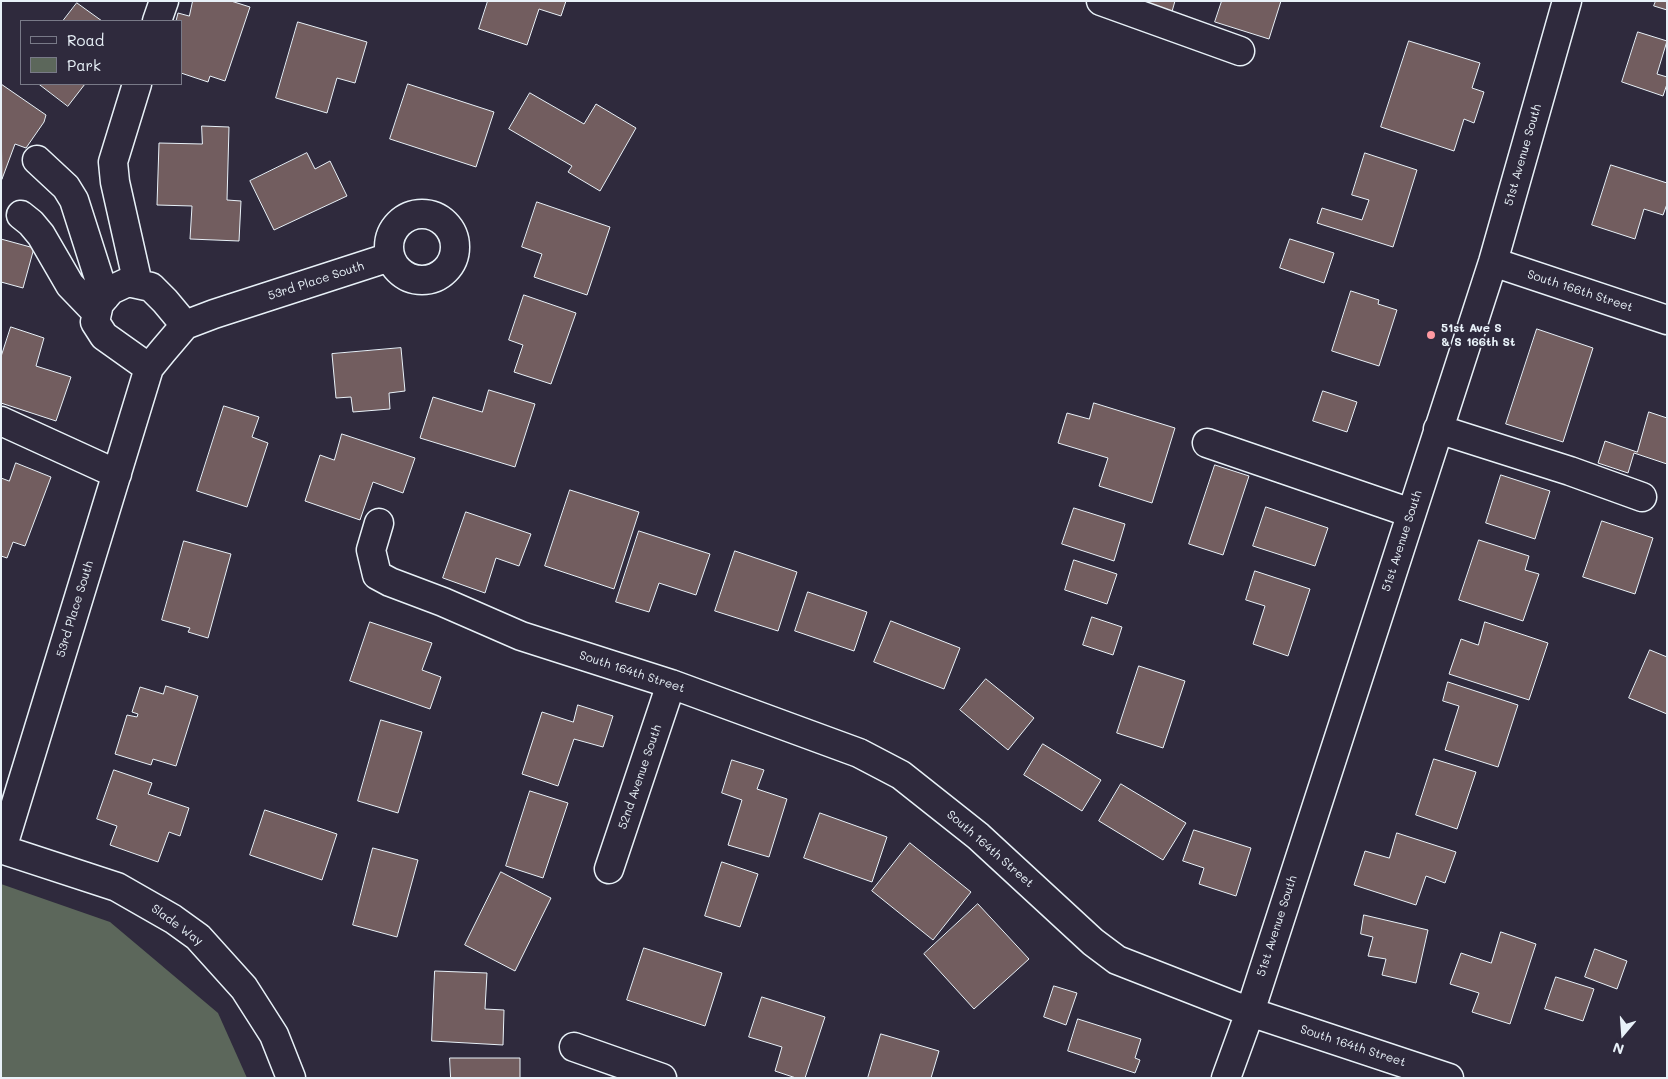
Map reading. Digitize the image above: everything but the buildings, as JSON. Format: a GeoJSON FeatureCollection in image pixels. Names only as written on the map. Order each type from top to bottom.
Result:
{"type":"FeatureCollection","features":[{"type":"Feature","properties":{"kind":"street"},"geometry":{"type":"LineString","coordinates":[[157,20],[164,1]]}},
{"type":"Feature","properties":{"kind":"street"},"geometry":{"type":"LineString","coordinates":[[1101,1],[1240,51]]}},
{"type":"Feature","properties":{"kind":"street","name":"51st Avenue South"},"geometry":{"type":"LineString","coordinates":[[1226,1078],[1250,1012],[1493,262],[1567,1]]}},
{"type":"Feature","properties":{"kind":"street"},"geometry":{"type":"LineString","coordinates":[[137,85],[113,162],[115,182],[138,284]]}},
{"type":"Feature","properties":{"kind":"street"},"geometry":{"type":"LineString","coordinates":[[37,160],[66,187],[74,200],[101,305]]}},
{"type":"Feature","properties":{"kind":"street"},"geometry":{"type":"LineString","coordinates":[[21,215],[41,235],[70,285],[101,305]]}},
{"type":"Feature","properties":{"kind":"street","name":"53rd Place South"},"geometry":{"type":"LineString","coordinates":[[2,849],[150,368],[185,326],[214,314],[390,256]]}},
{"type":"Feature","properties":{"kind":"street","name":"South 166th Street"},"geometry":{"type":"LineString","coordinates":[[1493,262],[1667,320]]}},
{"type":"Feature","properties":{"kind":"street"},"geometry":{"type":"LineString","coordinates":[[150,368],[104,336],[96,322],[101,305],[111,290],[128,282],[151,287],[185,326]]}},
{"type":"Feature","properties":{"kind":"street"},"geometry":{"type":"LineString","coordinates":[[1,422],[116,474]]}},
{"type":"Feature","properties":{"kind":"street"},"geometry":{"type":"LineString","coordinates":[[1438,429],[1642,496]]}},
{"type":"Feature","properties":{"kind":"street"},"geometry":{"type":"LineString","coordinates":[[1207,443],[1411,513]]}},
{"type":"Feature","properties":{"kind":"street","name":"South 164th Street"},"geometry":{"type":"LineString","coordinates":[[379,523],[371,550],[377,575],[390,582],[443,602],[522,636],[671,684],[860,753],[901,775],[978,836],[1093,942],[1117,960],[1250,1012],[1449,1078]]}},
{"type":"Feature","properties":{"kind":"street","name":"52nd Avenue South"},"geometry":{"type":"LineString","coordinates":[[609,869],[671,684]]}},
{"type":"Feature","properties":{"kind":"street","name":"Slade Way"},"geometry":{"type":"LineString","coordinates":[[2,849],[117,887],[173,919],[198,937],[244,988],[274,1036],[291,1078]]}},
{"type":"Feature","properties":{"kind":"street"},"geometry":{"type":"LineString","coordinates":[[574,1047],[662,1078]]}},
{"type":"Feature","properties":{"kind":"green space"},"geometry":{"type":"Polygon","coordinates":[[[1,884],[110,922],[218,1013],[247,1078],[1,1078],[1,884]]]}},
{"type":"Feature","properties":{"kind":"place","name":"51st Ave S & S 166th St"},"geometry":{"type":"Point","coordinates":[1431,335]}}]}
